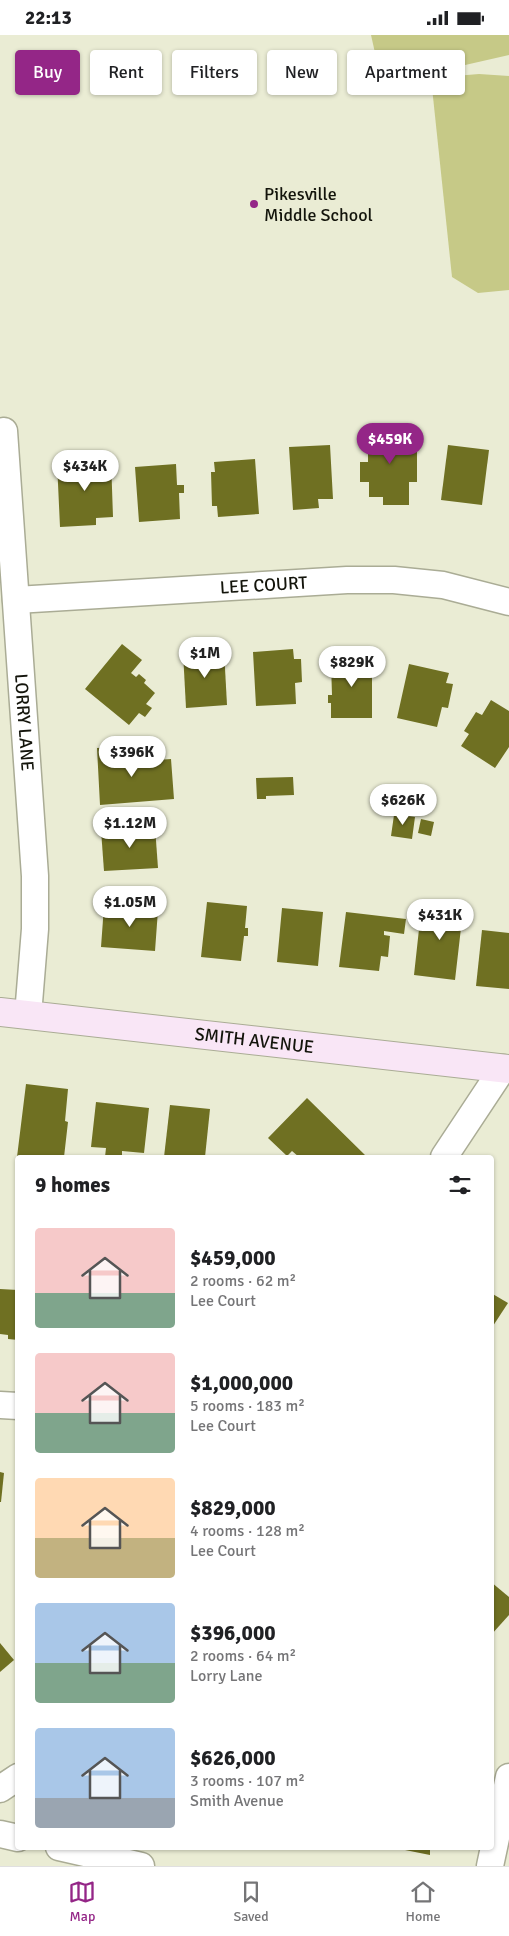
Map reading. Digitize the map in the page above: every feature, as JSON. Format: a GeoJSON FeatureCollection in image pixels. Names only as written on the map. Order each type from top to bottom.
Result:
{"type":"FeatureCollection","features":[{"type":"Feature","properties":{"kind":"main road","name":"SMITH AVENUE"},"geometry":{"type":"LineString","coordinates":[[0,1012],[506,1068]]}},
{"type":"Feature","properties":{"kind":"street","name":"LORRY LANE"},"geometry":{"type":"LineString","coordinates":[[4,431],[35,876],[35,929],[28,1015]]}},
{"type":"Feature","properties":{"kind":"street","name":"LEE COURT"},"geometry":{"type":"LineString","coordinates":[[16,600],[347,580],[394,580],[443,585],[509,602]]}},
{"type":"Feature","properties":{"kind":"street"},"geometry":{"type":"LineString","coordinates":[[445,1155],[506,1068]]}},
{"type":"Feature","properties":{"kind":"street"},"geometry":{"type":"LineString","coordinates":[[0,1405],[15,1406]]}},
{"type":"Feature","properties":{"kind":"street"},"geometry":{"type":"LineString","coordinates":[[494,1847],[509,1777]]}},
{"type":"Feature","properties":{"kind":"street"},"geometry":{"type":"LineString","coordinates":[[0,1789],[15,1779]]}},
{"type":"Feature","properties":{"kind":"street"},"geometry":{"type":"LineString","coordinates":[[0,1834],[15,1837]]}},
{"type":"Feature","properties":{"kind":"street"},"geometry":{"type":"LineString","coordinates":[[72,1850],[141,1866]]}},
{"type":"Feature","properties":{"kind":"street"},"geometry":{"type":"LineString","coordinates":[[490,1866],[493,1850]]}},
{"type":"Feature","properties":{"kind":"green space"},"geometry":{"type":"Polygon","coordinates":[[[371,35],[509,35],[509,55],[465,65],[465,50],[374,50],[371,35]]]}},
{"type":"Feature","properties":{"kind":"green space"},"geometry":{"type":"Polygon","coordinates":[[[465,75],[509,76],[509,290],[478,293],[452,277],[433,95],[465,95],[465,75]]]}},
{"type":"Feature","properties":{"kind":"building"},"geometry":{"type":"Polygon","coordinates":[[[368,427],[409,427],[409,440],[417,440],[417,482],[409,482],[409,505],[383,505],[383,497],[369,497],[369,482],[360,482],[360,462],[368,462],[368,427]]]}},
{"type":"Feature","properties":{"kind":"building"},"geometry":{"type":"Polygon","coordinates":[[[330,445],[333,499],[318,499],[319,508],[293,510],[289,447],[330,445]]]}},
{"type":"Feature","properties":{"kind":"building"},"geometry":{"type":"Polygon","coordinates":[[[448,445],[489,450],[482,505],[441,500],[448,445]]]}},
{"type":"Feature","properties":{"kind":"building"},"geometry":{"type":"Polygon","coordinates":[[[111,459],[113,517],[96,518],[96,525],[60,527],[57,462],[111,459]]]}},
{"type":"Feature","properties":{"kind":"building"},"geometry":{"type":"Polygon","coordinates":[[[255,459],[259,514],[218,517],[217,506],[212,506],[211,472],[215,472],[214,462],[255,459]]]}},
{"type":"Feature","properties":{"kind":"building"},"geometry":{"type":"Polygon","coordinates":[[[176,464],[177,485],[184,485],[184,493],[179,493],[180,519],[139,522],[135,467],[176,464]]]}},
{"type":"Feature","properties":{"kind":"building"},"geometry":{"type":"Polygon","coordinates":[[[122,644],[142,660],[131,673],[136,677],[139,674],[146,680],[144,683],[155,693],[146,704],[152,708],[145,717],[139,713],[129,725],[85,689],[122,644]]]}},
{"type":"Feature","properties":{"kind":"building"},"geometry":{"type":"Polygon","coordinates":[[[293,649],[294,659],[301,659],[302,682],[295,683],[296,704],[256,706],[253,652],[293,649]]]}},
{"type":"Feature","properties":{"kind":"building"},"geometry":{"type":"Polygon","coordinates":[[[224,650],[227,705],[186,708],[183,652],[224,650]]]}},
{"type":"Feature","properties":{"kind":"building"},"geometry":{"type":"Polygon","coordinates":[[[347,655],[372,655],[372,718],[331,718],[331,703],[328,703],[328,695],[332,695],[331,663],[347,663],[347,655]]]}},
{"type":"Feature","properties":{"kind":"building"},"geometry":{"type":"Polygon","coordinates":[[[409,664],[449,673],[446,683],[453,684],[448,708],[442,707],[437,727],[397,718],[409,664]]]}},
{"type":"Feature","properties":{"kind":"building"},"geometry":{"type":"Polygon","coordinates":[[[491,700],[509,711],[509,747],[495,768],[461,746],[469,734],[464,731],[476,712],[482,715],[491,700]]]}},
{"type":"Feature","properties":{"kind":"building"},"geometry":{"type":"Polygon","coordinates":[[[129,746],[130,762],[171,759],[174,799],[100,805],[97,748],[129,746]]]}},
{"type":"Feature","properties":{"kind":"building"},"geometry":{"type":"Polygon","coordinates":[[[293,777],[294,795],[266,796],[266,799],[257,799],[256,778],[293,777]]]}},
{"type":"Feature","properties":{"kind":"building"},"geometry":{"type":"Polygon","coordinates":[[[398,812],[409,813],[408,816],[415,817],[412,839],[391,836],[394,815],[397,815],[398,812]]]}},
{"type":"Feature","properties":{"kind":"building"},"geometry":{"type":"Polygon","coordinates":[[[421,819],[434,822],[431,836],[418,833],[421,819]]]}},
{"type":"Feature","properties":{"kind":"building"},"geometry":{"type":"Polygon","coordinates":[[[155,827],[158,868],[104,871],[101,830],[155,827]]]}},
{"type":"Feature","properties":{"kind":"building"},"geometry":{"type":"Polygon","coordinates":[[[435,899],[464,902],[455,980],[414,975],[420,920],[433,921],[435,899]]]}},
{"type":"Feature","properties":{"kind":"building"},"geometry":{"type":"Polygon","coordinates":[[[207,902],[247,906],[245,928],[248,928],[248,936],[244,936],[241,961],[201,957],[207,902]]]}},
{"type":"Feature","properties":{"kind":"building"},"geometry":{"type":"Polygon","coordinates":[[[135,903],[148,904],[148,909],[158,910],[155,951],[101,947],[104,906],[134,909],[135,903]]]}},
{"type":"Feature","properties":{"kind":"building"},"geometry":{"type":"Polygon","coordinates":[[[282,908],[323,912],[318,966],[277,962],[282,908]]]}},
{"type":"Feature","properties":{"kind":"building"},"geometry":{"type":"Polygon","coordinates":[[[346,912],[406,919],[404,934],[384,931],[384,935],[390,936],[388,957],[381,956],[379,971],[339,967],[346,912]]]}},
{"type":"Feature","properties":{"kind":"building"},"geometry":{"type":"Polygon","coordinates":[[[482,930],[509,933],[509,989],[476,986],[482,930]]]}},
{"type":"Feature","properties":{"kind":"building"},"geometry":{"type":"Polygon","coordinates":[[[26,1084],[68,1089],[65,1121],[68,1122],[64,1155],[17,1155],[26,1084]]]}},
{"type":"Feature","properties":{"kind":"building"},"geometry":{"type":"Polygon","coordinates":[[[307,1098],[365,1155],[297,1155],[292,1151],[286,1155],[268,1138],[307,1098]]]}},
{"type":"Feature","properties":{"kind":"building"},"geometry":{"type":"Polygon","coordinates":[[[96,1102],[149,1108],[144,1153],[122,1151],[122,1155],[105,1155],[106,1148],[91,1147],[96,1102]]]}},
{"type":"Feature","properties":{"kind":"building"},"geometry":{"type":"Polygon","coordinates":[[[170,1105],[210,1109],[205,1155],[164,1155],[170,1105]]]}},
{"type":"Feature","properties":{"kind":"building"},"geometry":{"type":"Polygon","coordinates":[[[0,1289],[15,1290],[15,1340],[8,1339],[8,1335],[0,1334],[0,1289]]]}},
{"type":"Feature","properties":{"kind":"building"},"geometry":{"type":"Polygon","coordinates":[[[494,1295],[508,1303],[494,1324],[494,1295]]]}},
{"type":"Feature","properties":{"kind":"building"},"geometry":{"type":"Polygon","coordinates":[[[0,1472],[4,1473],[1,1502],[0,1502],[0,1472]]]}},
{"type":"Feature","properties":{"kind":"building"},"geometry":{"type":"Polygon","coordinates":[[[494,1584],[509,1597],[509,1615],[494,1632],[494,1584]]]}},
{"type":"Feature","properties":{"kind":"building"},"geometry":{"type":"Polygon","coordinates":[[[0,1643],[14,1660],[0,1672],[0,1643]]]}},
{"type":"Feature","properties":{"kind":"building"},"geometry":{"type":"Polygon","coordinates":[[[405,1850],[430,1850],[430,1855],[405,1850]]]}},
{"type":"Feature","properties":{"kind":"place","name":"Pikesville Middle School"},"geometry":{"type":"Point","coordinates":[254,204]}}]}
